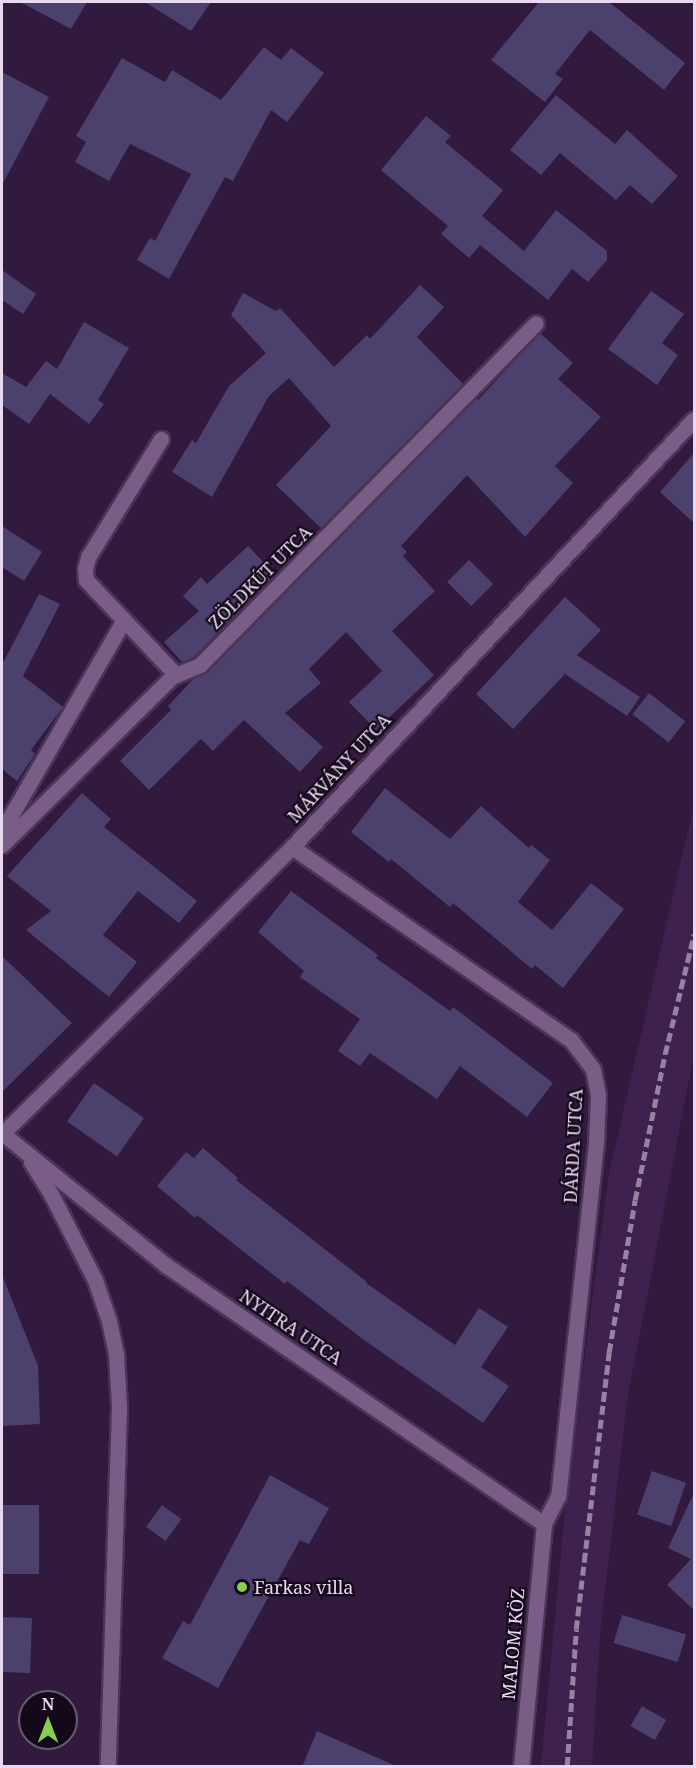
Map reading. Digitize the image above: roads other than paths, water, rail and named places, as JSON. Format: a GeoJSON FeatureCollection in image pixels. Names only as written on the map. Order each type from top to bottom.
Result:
{"type":"FeatureCollection","features":[{"type":"Feature","properties":{"kind":"street","name":"ZÖLDKÚT UTCA"},"geometry":{"type":"LineString","coordinates":[[2,845],[177,675],[200,665],[536,323]]}},
{"type":"Feature","properties":{"kind":"street","name":"MÁRVÁNY UTCA"},"geometry":{"type":"LineString","coordinates":[[2,1133],[292,847],[694,419]]}},
{"type":"Feature","properties":{"kind":"street"},"geometry":{"type":"LineString","coordinates":[[161,440],[88,557],[85,569],[86,580],[177,675]]}},
{"type":"Feature","properties":{"kind":"street"},"geometry":{"type":"LineString","coordinates":[[2,831],[124,620]]}},
{"type":"Feature","properties":{"kind":"street","name":"DÁRDA UTCA"},"geometry":{"type":"LineString","coordinates":[[292,847],[570,1040],[594,1069],[598,1095],[596,1143],[558,1496],[543,1524]]}},
{"type":"Feature","properties":{"kind":"street","name":"NYITRA UTCA"},"geometry":{"type":"LineString","coordinates":[[2,1133],[167,1266],[543,1524]]}},
{"type":"Feature","properties":{"kind":"street","name":"NYITRA UTCA"},"geometry":{"type":"LineString","coordinates":[[25,1151],[84,1255],[109,1321],[116,1353],[119,1407],[108,1767]]}},
{"type":"Feature","properties":{"kind":"street","name":"MALOM KÖZ"},"geometry":{"type":"LineString","coordinates":[[521,1767],[543,1524]]}},
{"type":"Feature","properties":{"kind":"railway"},"geometry":{"type":"LineString","coordinates":[[567,1766],[576,1629],[609,1352],[635,1200],[665,1054],[694,934]]}},
{"type":"Feature","properties":{"kind":"place","name":"Farkas villa"},"geometry":{"type":"Point","coordinates":[242,1587]}}]}
